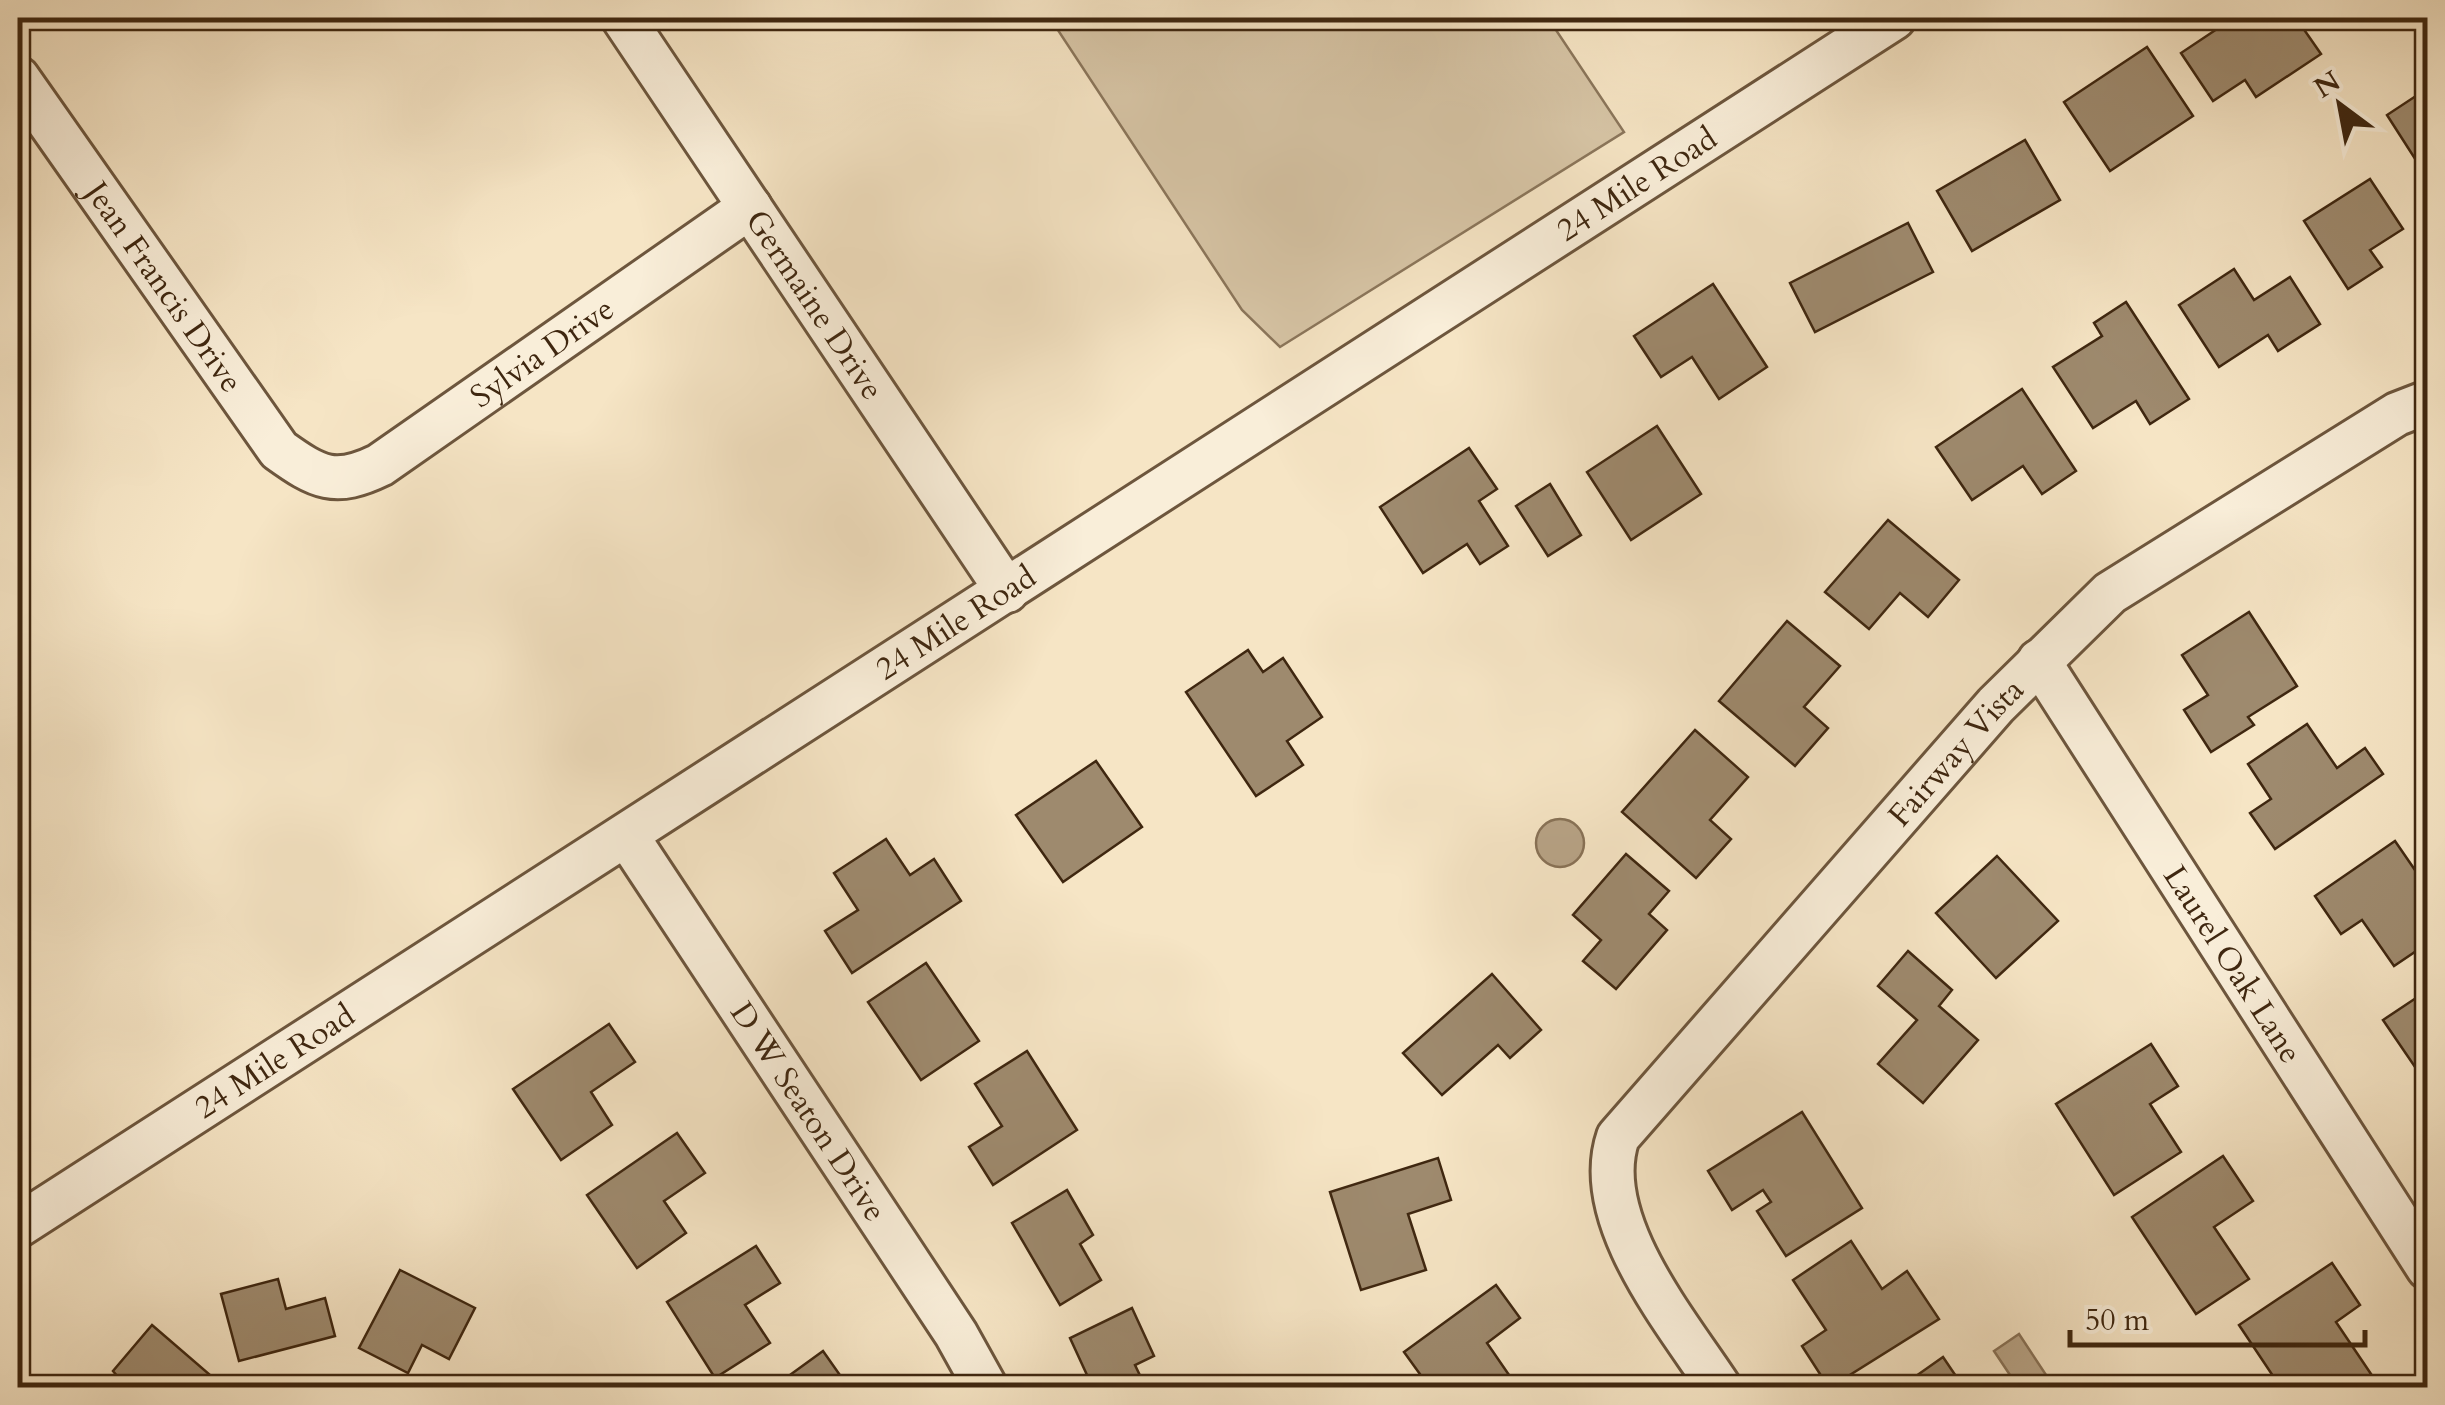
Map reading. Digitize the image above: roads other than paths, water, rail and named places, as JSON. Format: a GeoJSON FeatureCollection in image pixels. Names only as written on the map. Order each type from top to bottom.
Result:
{"type":"FeatureCollection","features":[{"type":"Feature","properties":{"kind":"street","name":"Germaine Drive"},"geometry":{"type":"LineString","coordinates":[[623,18],[1007,590]]}},
{"type":"Feature","properties":{"kind":"street","name":"24 Mile Road"},"geometry":{"type":"LineString","coordinates":[[18,1226],[1894,18]]}},
{"type":"Feature","properties":{"kind":"street","name":"Jean Francis Drive"},"geometry":{"type":"LineString","coordinates":[[18,78],[279,450],[329,478]]}},
{"type":"Feature","properties":{"kind":"street","name":"Sylvia Drive"},"geometry":{"type":"LineString","coordinates":[[329,478],[352,479],[380,465],[750,207]]}},
{"type":"Feature","properties":{"kind":"street","name":"Fairway Vista"},"geometry":{"type":"LineString","coordinates":[[1720,1388],[1647,1273],[1618,1214],[1610,1171],[1618,1136],[1948,758],[2038,661],[2110,593],[2154,562],[2397,414],[2428,402]]}},
{"type":"Feature","properties":{"kind":"street","name":"Laurel Oak Lane"},"geometry":{"type":"LineString","coordinates":[[2038,661],[2428,1268]]}},
{"type":"Feature","properties":{"kind":"street","name":"D W Seaton Drive"},"geometry":{"type":"LineString","coordinates":[[627,836],[956,1334],[986,1388]]}}]}
